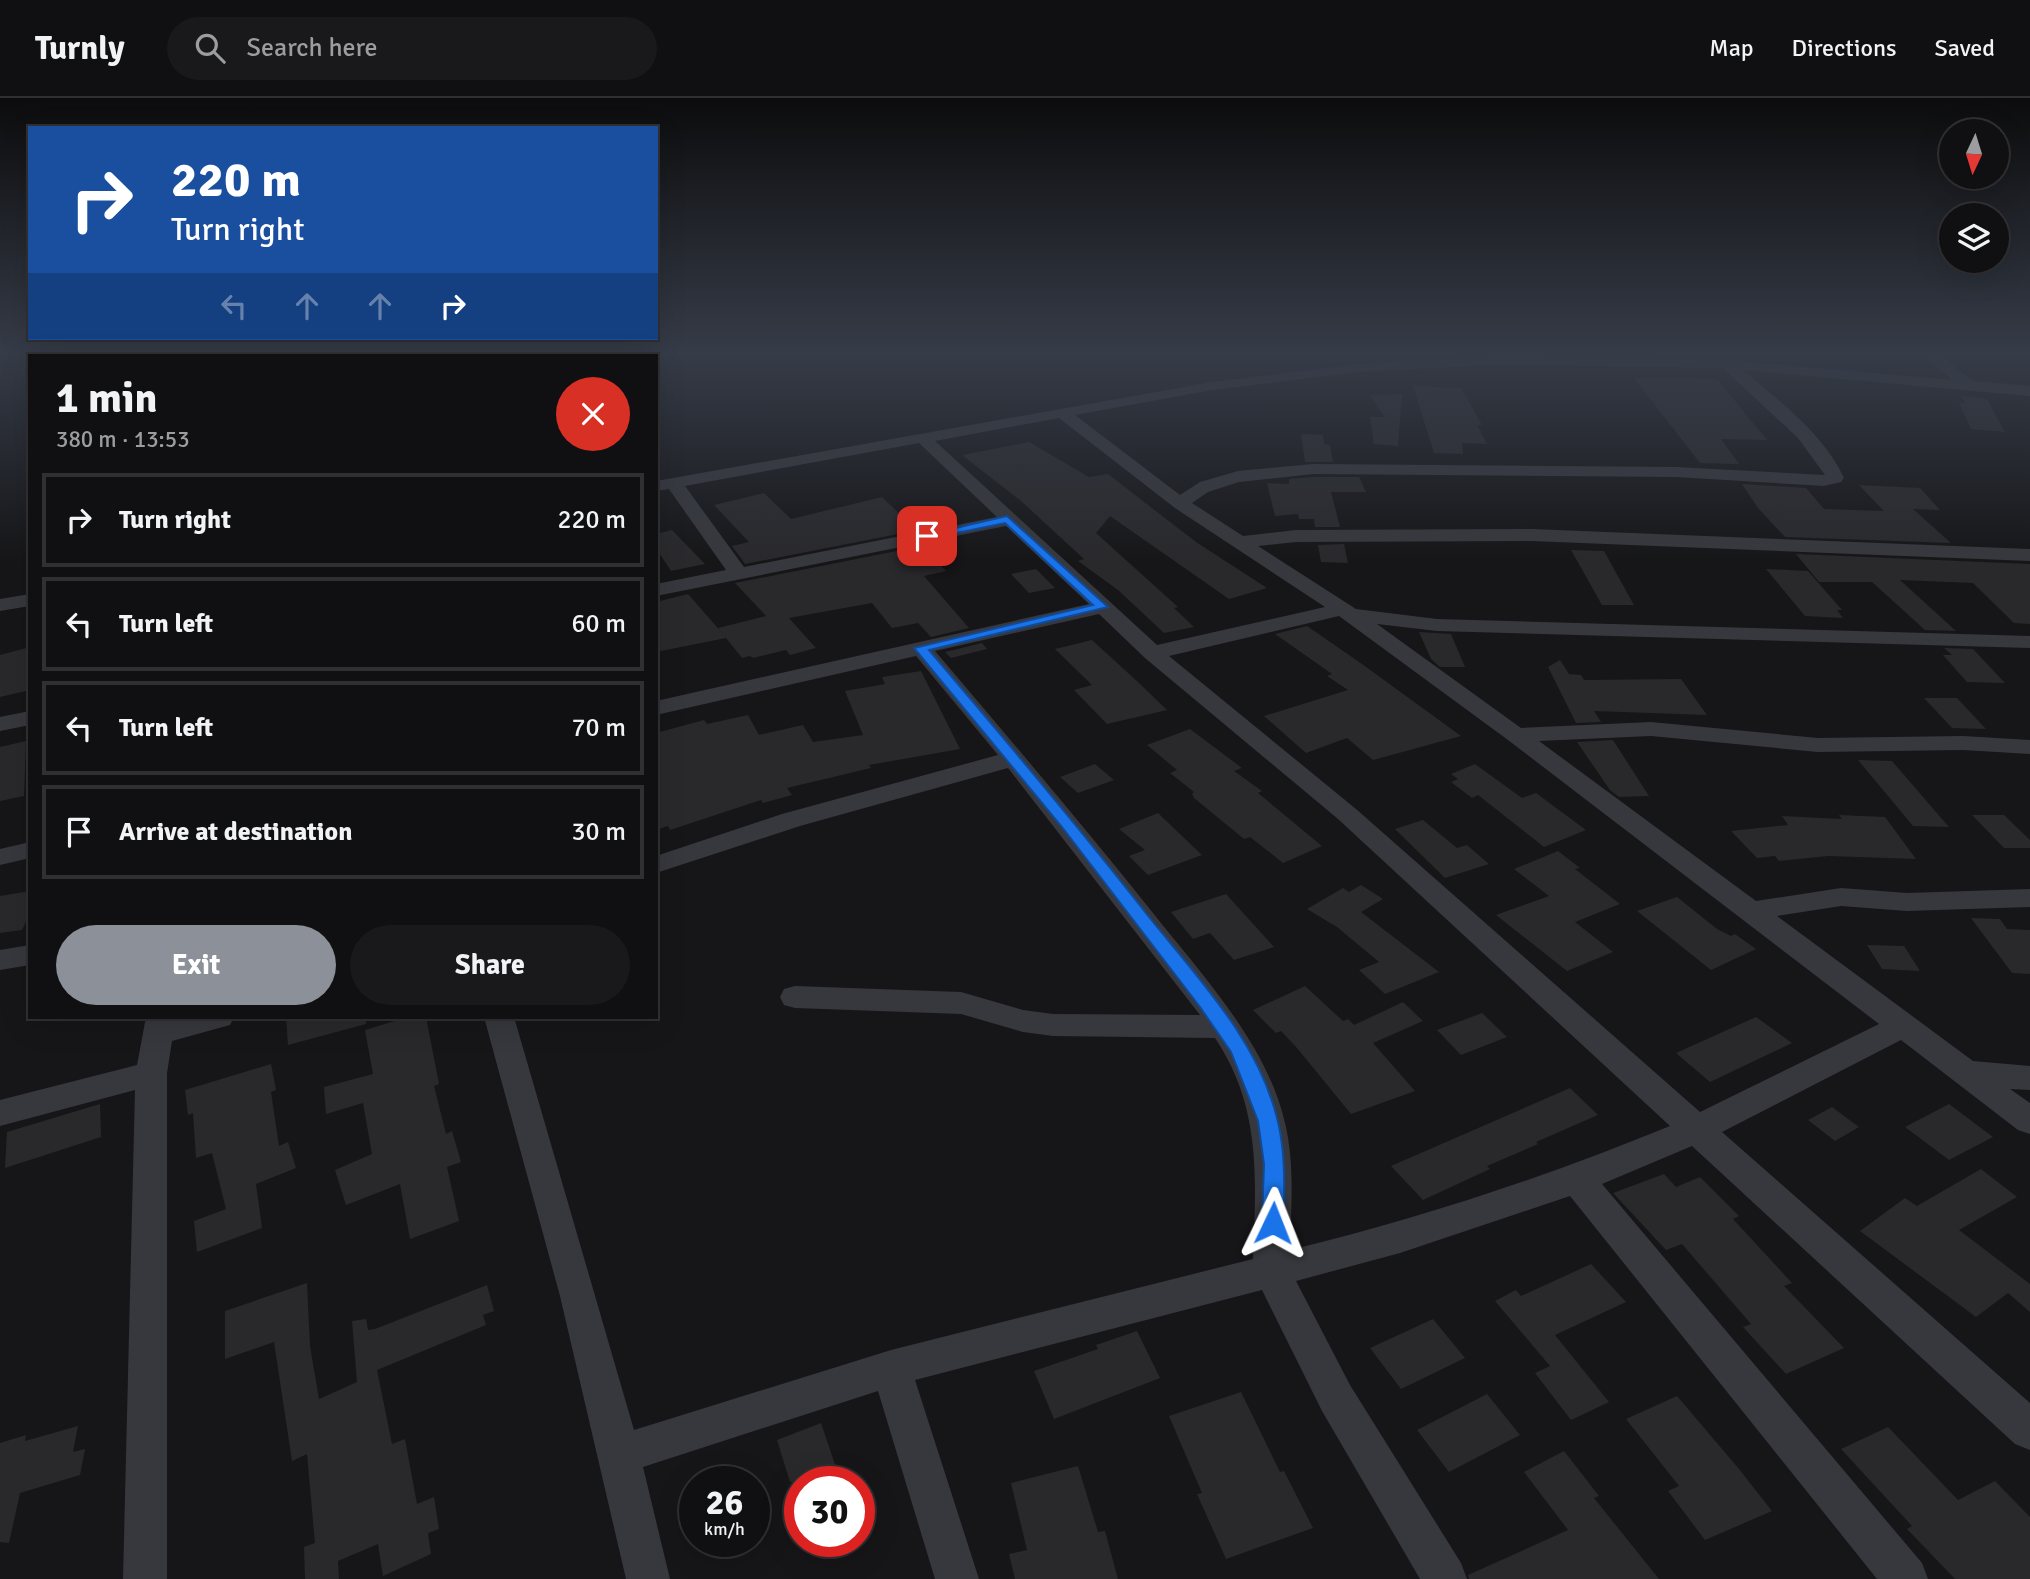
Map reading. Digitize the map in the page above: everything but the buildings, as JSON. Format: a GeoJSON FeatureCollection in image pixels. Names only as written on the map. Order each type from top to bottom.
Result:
{"type":"FeatureCollection","features":[{"type":"Feature","properties":{"kind":"street"},"geometry":{"type":"LineString","coordinates":[[739,573],[665,484],[1010,423]]}},
{"type":"Feature","properties":{"kind":"street"},"geometry":{"type":"LineString","coordinates":[[1075,423],[1181,504],[1346,612],[1516,735],[2030,1121]]}},
{"type":"Feature","properties":{"kind":"street"},"geometry":{"type":"LineString","coordinates":[[1181,504],[1190,493],[1218,482],[1273,473],[1355,469],[1558,470],[1716,474],[1816,480],[1835,478],[1819,453],[1791,423]]}},
{"type":"Feature","properties":{"kind":"street"},"geometry":{"type":"LineString","coordinates":[[923,438],[1007,520],[1153,653],[1347,814],[2030,1430]]}},
{"type":"Feature","properties":{"kind":"street"},"geometry":{"type":"LineString","coordinates":[[658,590],[1007,520]]}},
{"type":"Feature","properties":{"kind":"street"},"geometry":{"type":"LineString","coordinates":[[1241,542],[1296,536],[1532,535],[2030,555]]}},
{"type":"Feature","properties":{"kind":"street"},"geometry":{"type":"LineString","coordinates":[[0,605],[28,600]]}},
{"type":"Feature","properties":{"kind":"street"},"geometry":{"type":"LineString","coordinates":[[658,708],[1102,607]]}},
{"type":"Feature","properties":{"kind":"street"},"geometry":{"type":"LineString","coordinates":[[1153,653],[1346,612],[1437,625],[2030,642]]}},
{"type":"Feature","properties":{"kind":"street"},"geometry":{"type":"LineString","coordinates":[[921,648],[1068,824],[1240,1050],[1268,1121],[1274,1164],[1271,1270],[1336,1398],[1445,1579]]}},
{"type":"Feature","properties":{"kind":"street"},"geometry":{"type":"LineString","coordinates":[[0,724],[28,718]]}},
{"type":"Feature","properties":{"kind":"street"},"geometry":{"type":"LineString","coordinates":[[1516,735],[1651,729],[1818,745],[1963,743],[2030,747]]}},
{"type":"Feature","properties":{"kind":"street"},"geometry":{"type":"LineString","coordinates":[[658,864],[791,820],[1012,759]]}},
{"type":"Feature","properties":{"kind":"street"},"geometry":{"type":"LineString","coordinates":[[0,857],[28,850]]}},
{"type":"Feature","properties":{"kind":"street"},"geometry":{"type":"LineString","coordinates":[[1751,911],[1841,897],[1907,902],[2030,898]]}},
{"type":"Feature","properties":{"kind":"street"},"geometry":{"type":"LineString","coordinates":[[0,960],[28,955]]}},
{"type":"Feature","properties":{"kind":"street"},"geometry":{"type":"LineString","coordinates":[[795,997],[961,1003],[1023,1021],[1053,1025],[1224,1027]]}},
{"type":"Feature","properties":{"kind":"street"},"geometry":{"type":"LineString","coordinates":[[145,1579],[151,1073],[161,1025],[204,1019]]}},
{"type":"Feature","properties":{"kind":"street"},"geometry":{"type":"LineString","coordinates":[[500,1019],[557,1210],[621,1454],[648,1579]]}},
{"type":"Feature","properties":{"kind":"street"},"geometry":{"type":"LineString","coordinates":[[621,1454],[891,1368],[1400,1238],[1577,1179],[1698,1129],[1902,1026]]}},
{"type":"Feature","properties":{"kind":"street"},"geometry":{"type":"LineString","coordinates":[[0,1113],[151,1073]]}},
{"type":"Feature","properties":{"kind":"street"},"geometry":{"type":"LineString","coordinates":[[1969,1073],[2030,1078]]}},
{"type":"Feature","properties":{"kind":"street"},"geometry":{"type":"LineString","coordinates":[[1577,1179],[1906,1579]]}},
{"type":"Feature","properties":{"kind":"street"},"geometry":{"type":"LineString","coordinates":[[891,1368],[957,1579]]}},
{"type":"Feature","properties":{"kind":"route"},"geometry":{"type":"LineString","coordinates":[[927,536],[1007,520],[1102,607],[921,648],[1068,824],[1207,1002],[1240,1050],[1268,1121],[1274,1164],[1273,1223]]}}]}
